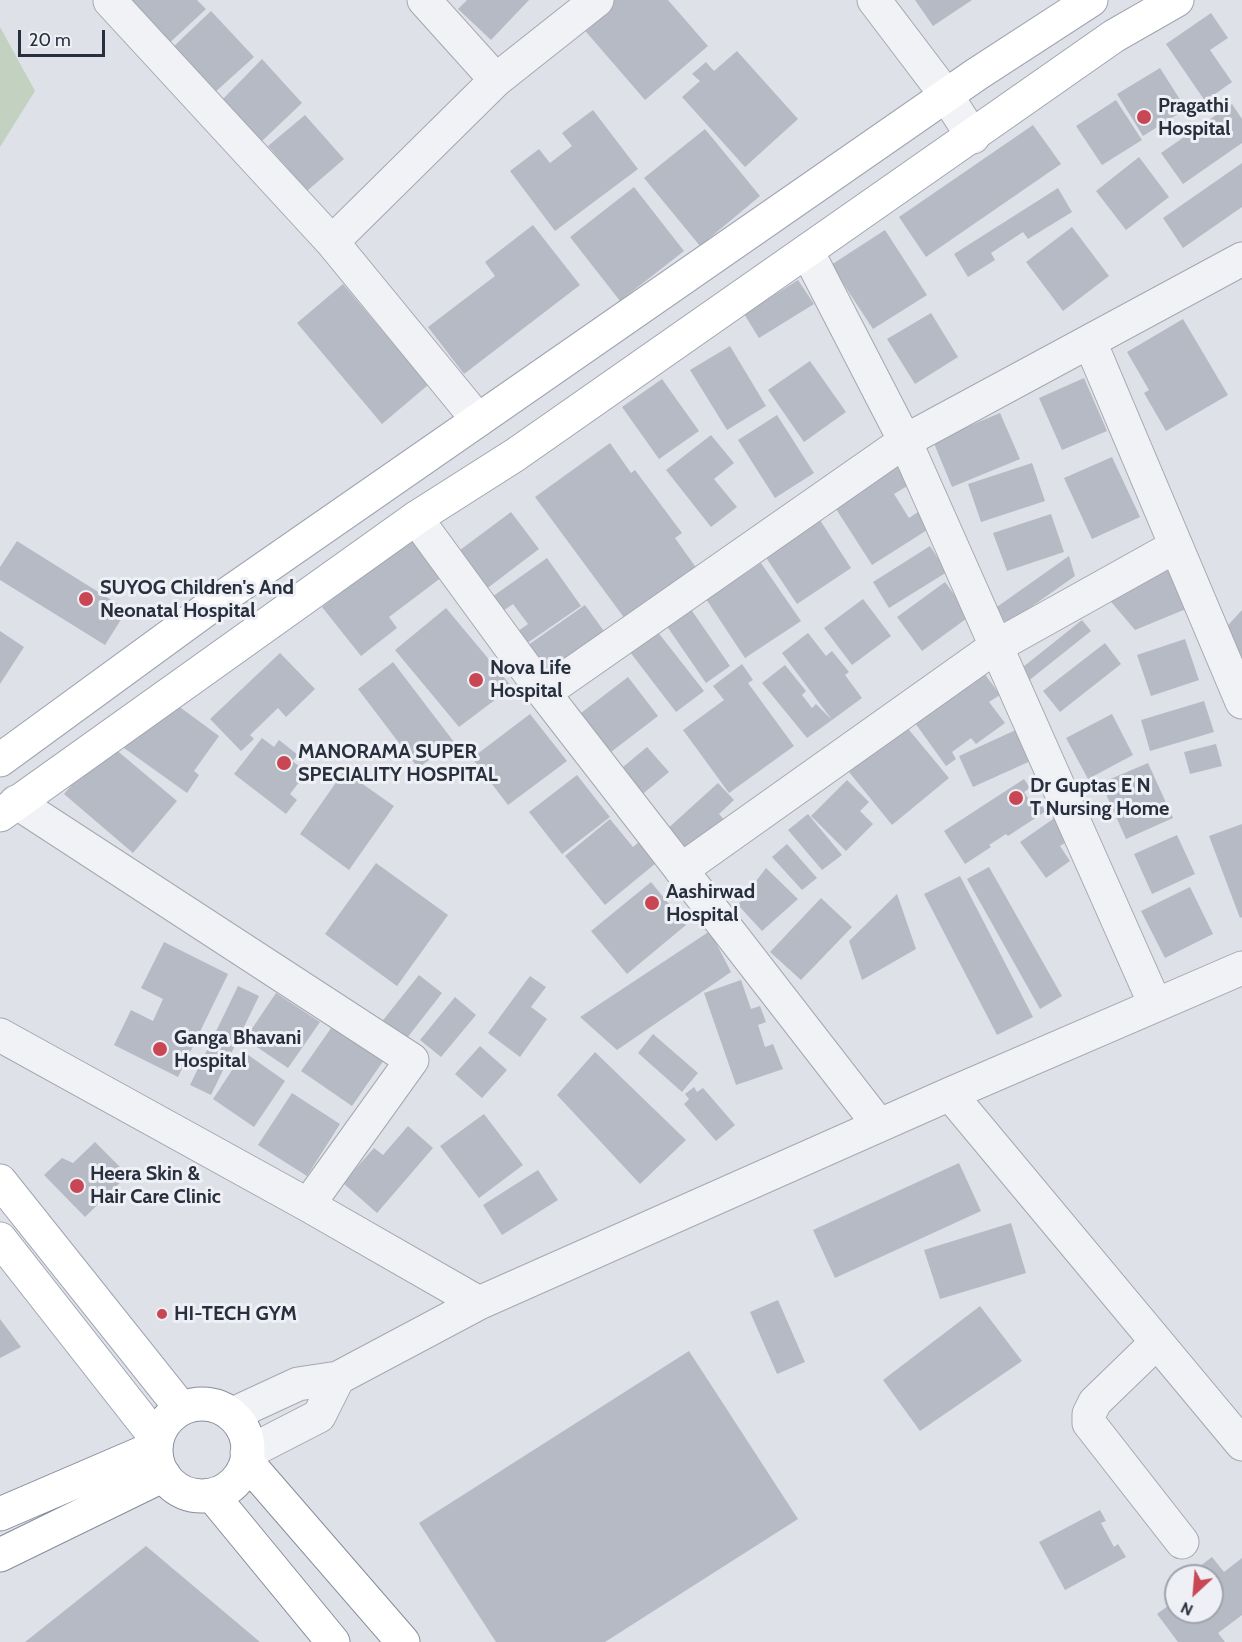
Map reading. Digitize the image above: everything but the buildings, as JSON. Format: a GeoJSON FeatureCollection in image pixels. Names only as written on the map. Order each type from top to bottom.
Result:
{"type":"FeatureCollection","features":[{"type":"Feature","properties":{"kind":"main road"},"geometry":{"type":"LineString","coordinates":[[8,809],[416,518],[515,455],[1114,36],[1177,0]]}},
{"type":"Feature","properties":{"kind":"main road"},"geometry":{"type":"LineString","coordinates":[[0,760],[226,595],[1080,3]]}},
{"type":"Feature","properties":{"kind":"main road"},"geometry":{"type":"LineString","coordinates":[[0,1181],[181,1408]]}},
{"type":"Feature","properties":{"kind":"main road"},"geometry":{"type":"LineString","coordinates":[[0,1239],[159,1454],[170,1484],[189,1495],[212,1496],[232,1486],[240,1477],[247,1457],[248,1445],[241,1424],[225,1409],[203,1403],[181,1408],[164,1422],[159,1454],[0,1555]]}},
{"type":"Feature","properties":{"kind":"main road"},"geometry":{"type":"LineString","coordinates":[[0,1514],[159,1454]]}},
{"type":"Feature","properties":{"kind":"main road"},"geometry":{"type":"LineString","coordinates":[[247,1457],[403,1642]]}},
{"type":"Feature","properties":{"kind":"main road"},"geometry":{"type":"LineString","coordinates":[[212,1496],[333,1642]]}},
{"type":"Feature","properties":{"kind":"street"},"geometry":{"type":"LineString","coordinates":[[424,0],[496,80]]}},
{"type":"Feature","properties":{"kind":"street"},"geometry":{"type":"LineString","coordinates":[[332,242],[496,80],[597,0]]}},
{"type":"Feature","properties":{"kind":"street"},"geometry":{"type":"LineString","coordinates":[[874,0],[946,95],[973,136]]}},
{"type":"Feature","properties":{"kind":"street"},"geometry":{"type":"LineString","coordinates":[[110,1],[332,242],[478,420]]}},
{"type":"Feature","properties":{"kind":"street"},"geometry":{"type":"LineString","coordinates":[[807,251],[905,441],[1155,1004]]}},
{"type":"Feature","properties":{"kind":"street"},"geometry":{"type":"LineString","coordinates":[[544,693],[905,441],[1242,260]]}},
{"type":"Feature","properties":{"kind":"street"},"geometry":{"type":"LineString","coordinates":[[1090,342],[1242,702]]}},
{"type":"Feature","properties":{"kind":"street"},"geometry":{"type":"LineString","coordinates":[[416,518],[544,693],[879,1125]]}},
{"type":"Feature","properties":{"kind":"street"},"geometry":{"type":"LineString","coordinates":[[681,870],[995,647],[1176,546]]}},
{"type":"Feature","properties":{"kind":"street"},"geometry":{"type":"LineString","coordinates":[[8,809],[412,1060],[308,1205]]}},
{"type":"Feature","properties":{"kind":"street"},"geometry":{"type":"LineString","coordinates":[[232,1414],[298,1384],[338,1378],[479,1303],[879,1125],[1242,968]]}},
{"type":"Feature","properties":{"kind":"street"},"geometry":{"type":"LineString","coordinates":[[0,1035],[308,1205],[479,1303]]}},
{"type":"Feature","properties":{"kind":"street"},"geometry":{"type":"LineString","coordinates":[[950,1094],[1242,1444]]}},
{"type":"Feature","properties":{"kind":"street"},"geometry":{"type":"LineString","coordinates":[[1157,1342],[1095,1402],[1089,1414],[1089,1423],[1182,1542]]}},
{"type":"Feature","properties":{"kind":"street"},"geometry":{"type":"LineString","coordinates":[[247,1457],[319,1416],[338,1378]]}},
{"type":"Feature","properties":{"kind":"green space"},"geometry":{"type":"Polygon","coordinates":[[[0,27],[35,91],[0,147],[0,27]]]}},
{"type":"Feature","properties":{"kind":"place","name":"Pragathi Hospital"},"geometry":{"type":"Point","coordinates":[1144,117]}},
{"type":"Feature","properties":{"kind":"place","name":"SUYOG Children's And Neonatal Hospital"},"geometry":{"type":"Point","coordinates":[86,599]}},
{"type":"Feature","properties":{"kind":"place","name":"Nova Life Hospital"},"geometry":{"type":"Point","coordinates":[476,680]}},
{"type":"Feature","properties":{"kind":"place","name":"MANORAMA SUPER SPECIALITY HOSPITAL"},"geometry":{"type":"Point","coordinates":[284,763]}},
{"type":"Feature","properties":{"kind":"place","name":"Dr Guptas E N T Nursing Home"},"geometry":{"type":"Point","coordinates":[1016,798]}},
{"type":"Feature","properties":{"kind":"place","name":"Aashirwad Hospital"},"geometry":{"type":"Point","coordinates":[652,903]}},
{"type":"Feature","properties":{"kind":"place","name":"Ganga Bhavani Hospital"},"geometry":{"type":"Point","coordinates":[160,1049]}},
{"type":"Feature","properties":{"kind":"place","name":"Heera Skin & Hair Care Clinic"},"geometry":{"type":"Point","coordinates":[77,1186]}},
{"type":"Feature","properties":{"kind":"place","name":"HI-TECH GYM"},"geometry":{"type":"Point","coordinates":[162,1314]}}]}
